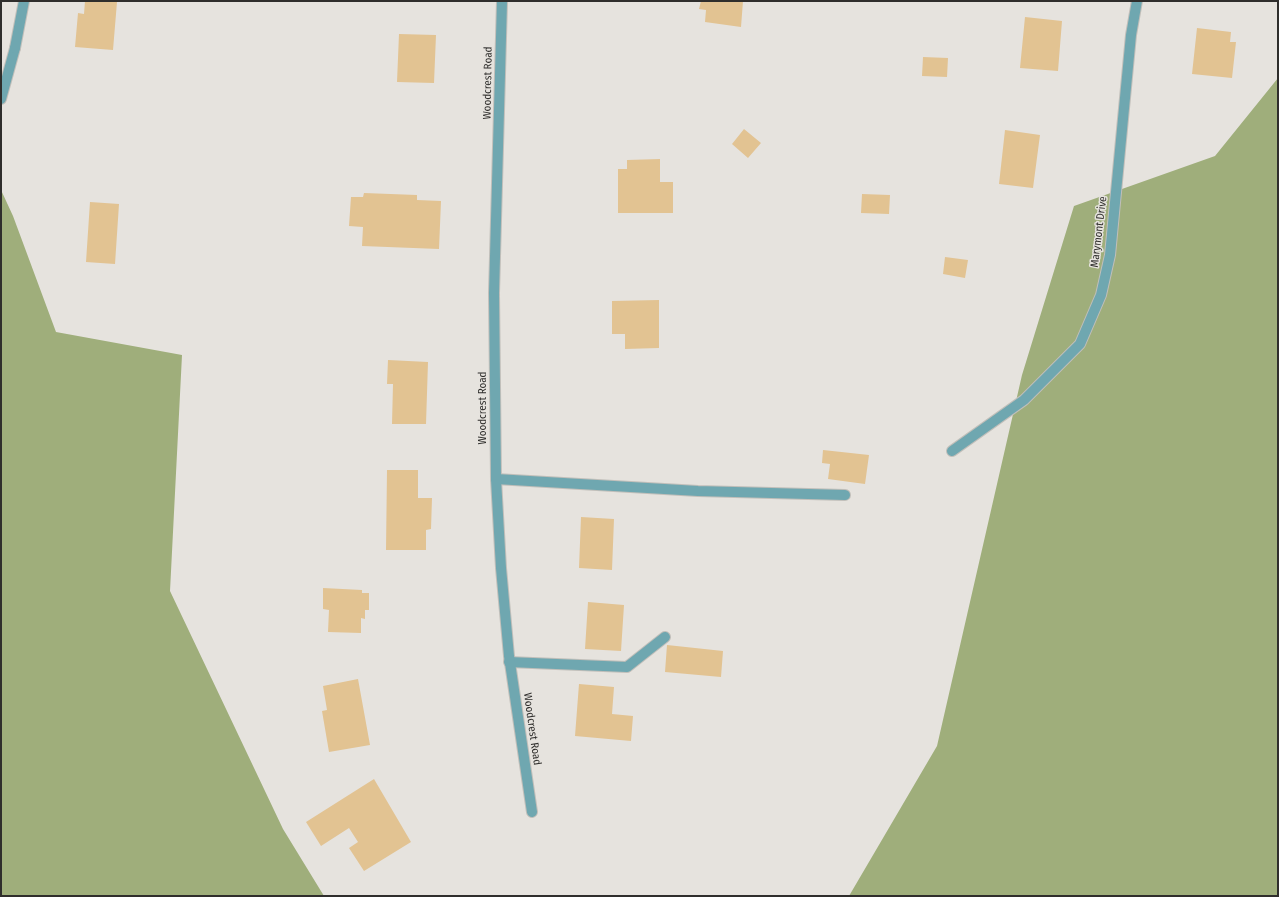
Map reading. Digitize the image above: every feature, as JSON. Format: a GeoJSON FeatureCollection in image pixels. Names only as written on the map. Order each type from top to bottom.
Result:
{"type":"FeatureCollection","features":[{"type":"Feature","properties":{"kind":"street"},"geometry":{"type":"LineString","coordinates":[[1,99],[15,48],[24,1]]}},
{"type":"Feature","properties":{"kind":"street","name":"Woodcrest Road"},"geometry":{"type":"LineString","coordinates":[[502,1],[494,293],[496,479],[501,568],[510,662],[532,812]]}},
{"type":"Feature","properties":{"kind":"street","name":"Marymont Drive"},"geometry":{"type":"LineString","coordinates":[[952,451],[1024,400],[1080,344],[1101,295],[1110,255],[1131,35],[1137,1]]}},
{"type":"Feature","properties":{"kind":"street"},"geometry":{"type":"LineString","coordinates":[[496,479],[690,490],[845,495]]}},
{"type":"Feature","properties":{"kind":"street"},"geometry":{"type":"LineString","coordinates":[[510,662],[627,666],[665,637]]}},
{"type":"Feature","properties":{"kind":"green space"},"geometry":{"type":"Polygon","coordinates":[[[1278,78],[1278,896],[849,896],[937,746],[1022,375],[1074,206],[1215,156],[1278,78]]]}},
{"type":"Feature","properties":{"kind":"green space"},"geometry":{"type":"Polygon","coordinates":[[[1,190],[13,216],[56,332],[182,355],[170,591],[283,829],[324,896],[1,896],[1,190]]]}},
{"type":"Feature","properties":{"kind":"building"},"geometry":{"type":"Polygon","coordinates":[[[85,1],[117,2],[113,50],[75,47],[78,13],[84,14],[85,1]]]}},
{"type":"Feature","properties":{"kind":"building"},"geometry":{"type":"Polygon","coordinates":[[[701,1],[743,1],[741,27],[705,22],[706,10],[699,9],[701,1]]]}},
{"type":"Feature","properties":{"kind":"building"},"geometry":{"type":"Polygon","coordinates":[[[1025,17],[1062,21],[1058,71],[1020,68],[1025,17]]]}},
{"type":"Feature","properties":{"kind":"building"},"geometry":{"type":"Polygon","coordinates":[[[1197,28],[1231,32],[1230,42],[1236,42],[1232,78],[1192,74],[1197,28]]]}},
{"type":"Feature","properties":{"kind":"building"},"geometry":{"type":"Polygon","coordinates":[[[399,34],[436,35],[434,83],[397,82],[399,34]]]}},
{"type":"Feature","properties":{"kind":"building"},"geometry":{"type":"Polygon","coordinates":[[[923,57],[948,58],[947,77],[922,76],[923,57]]]}},
{"type":"Feature","properties":{"kind":"building"},"geometry":{"type":"Polygon","coordinates":[[[744,129],[761,143],[748,158],[732,144],[744,129]]]}},
{"type":"Feature","properties":{"kind":"building"},"geometry":{"type":"Polygon","coordinates":[[[1005,130],[1040,135],[1033,188],[999,184],[1005,130]]]}},
{"type":"Feature","properties":{"kind":"building"},"geometry":{"type":"Polygon","coordinates":[[[660,159],[660,182],[673,182],[673,213],[618,213],[618,169],[627,169],[627,160],[660,159]]]}},
{"type":"Feature","properties":{"kind":"building"},"geometry":{"type":"Polygon","coordinates":[[[364,193],[417,195],[417,200],[441,201],[439,249],[362,246],[363,227],[349,226],[351,197],[363,197],[364,193]]]}},
{"type":"Feature","properties":{"kind":"building"},"geometry":{"type":"Polygon","coordinates":[[[862,194],[890,195],[889,214],[861,213],[862,194]]]}},
{"type":"Feature","properties":{"kind":"building"},"geometry":{"type":"Polygon","coordinates":[[[90,202],[119,204],[115,264],[86,262],[90,202]]]}},
{"type":"Feature","properties":{"kind":"building"},"geometry":{"type":"Polygon","coordinates":[[[945,257],[968,260],[965,278],[943,274],[945,257]]]}},
{"type":"Feature","properties":{"kind":"building"},"geometry":{"type":"Polygon","coordinates":[[[659,300],[659,348],[625,349],[625,334],[612,334],[612,301],[659,300]]]}},
{"type":"Feature","properties":{"kind":"building"},"geometry":{"type":"Polygon","coordinates":[[[388,360],[428,362],[426,424],[392,424],[393,384],[387,384],[388,360]]]}},
{"type":"Feature","properties":{"kind":"building"},"geometry":{"type":"Polygon","coordinates":[[[823,450],[869,455],[865,484],[828,479],[830,464],[822,463],[823,450]]]}},
{"type":"Feature","properties":{"kind":"building"},"geometry":{"type":"Polygon","coordinates":[[[387,470],[418,470],[418,498],[432,498],[431,529],[426,530],[426,550],[386,550],[387,470]]]}},
{"type":"Feature","properties":{"kind":"building"},"geometry":{"type":"Polygon","coordinates":[[[581,517],[614,519],[612,570],[579,568],[581,517]]]}},
{"type":"Feature","properties":{"kind":"building"},"geometry":{"type":"Polygon","coordinates":[[[323,588],[362,590],[362,593],[369,593],[369,610],[365,610],[365,619],[361,618],[361,633],[328,632],[329,610],[323,609],[323,588]]]}},
{"type":"Feature","properties":{"kind":"building"},"geometry":{"type":"Polygon","coordinates":[[[588,602],[624,605],[621,651],[585,649],[588,602]]]}},
{"type":"Feature","properties":{"kind":"building"},"geometry":{"type":"Polygon","coordinates":[[[667,645],[723,651],[721,677],[665,672],[667,645]]]}},
{"type":"Feature","properties":{"kind":"building"},"geometry":{"type":"Polygon","coordinates":[[[358,679],[370,745],[329,752],[322,711],[327,710],[323,686],[358,679]]]}},
{"type":"Feature","properties":{"kind":"building"},"geometry":{"type":"Polygon","coordinates":[[[579,684],[614,687],[612,714],[633,716],[631,741],[575,736],[579,684]]]}},
{"type":"Feature","properties":{"kind":"building"},"geometry":{"type":"Polygon","coordinates":[[[374,779],[411,842],[364,871],[349,848],[358,842],[349,828],[321,846],[306,822],[374,779]]]}}]}
